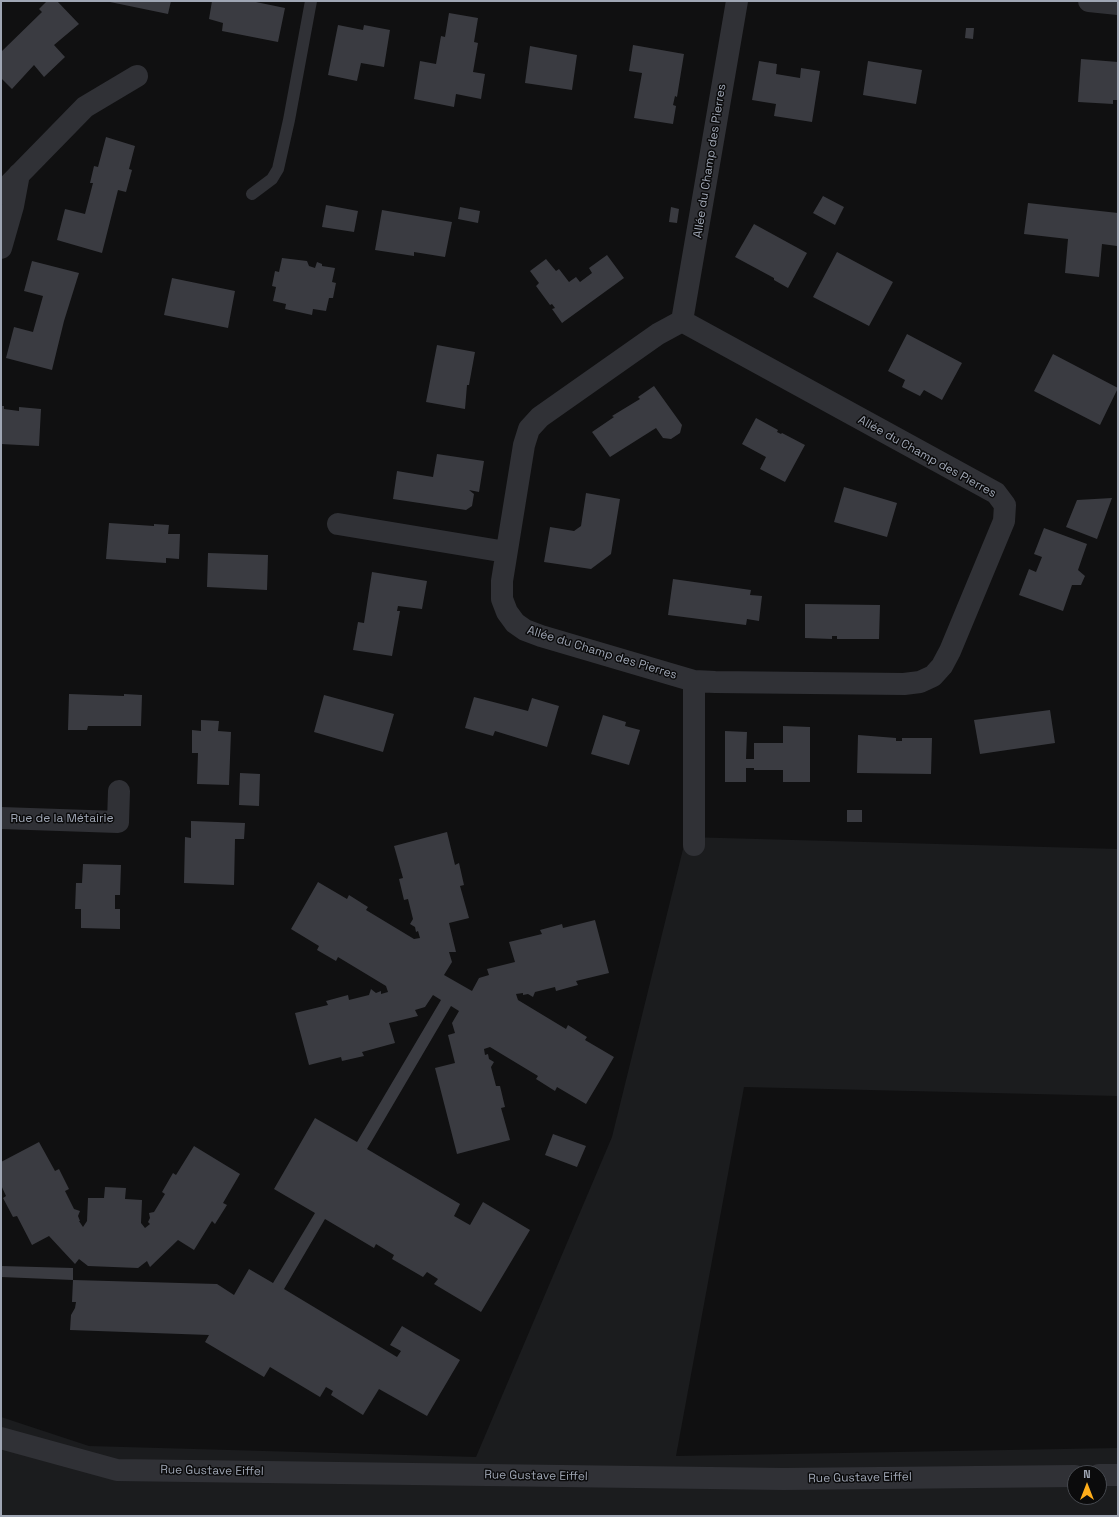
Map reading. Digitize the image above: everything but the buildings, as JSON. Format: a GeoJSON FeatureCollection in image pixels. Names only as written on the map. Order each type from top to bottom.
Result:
{"type":"FeatureCollection","features":[{"type":"Feature","properties":{"kind":"street","name":"Allée du Champ des Pierres"},"geometry":{"type":"LineString","coordinates":[[682,321],[737,1]]}},
{"type":"Feature","properties":{"kind":"street"},"geometry":{"type":"LineString","coordinates":[[1089,1],[1118,4]]}},
{"type":"Feature","properties":{"kind":"street"},"geometry":{"type":"LineString","coordinates":[[1,193],[85,107],[137,76]]}},
{"type":"Feature","properties":{"kind":"street"},"geometry":{"type":"LineString","coordinates":[[1,243],[13,206],[19,174]]}},
{"type":"Feature","properties":{"kind":"street","name":"Allée du Champ des Pierres"},"geometry":{"type":"LineString","coordinates":[[682,321],[996,493],[1005,505],[1004,521],[953,644],[942,666],[933,676],[920,682],[904,684],[694,681],[541,636],[520,626],[507,612],[502,599],[502,581],[524,445],[528,429],[540,417],[566,398],[658,334],[682,321]]}},
{"type":"Feature","properties":{"kind":"street"},"geometry":{"type":"LineString","coordinates":[[338,524],[506,552]]}},
{"type":"Feature","properties":{"kind":"street"},"geometry":{"type":"LineString","coordinates":[[694,681],[694,845]]}},
{"type":"Feature","properties":{"kind":"street","name":"Rue de la Métairie"},"geometry":{"type":"LineString","coordinates":[[1,818],[118,822],[118,791]]}},
{"type":"Feature","properties":{"kind":"street","name":"Rue Gustave Eiffel"},"geometry":{"type":"LineString","coordinates":[[1,1438],[117,1470],[784,1479],[1067,1476]]}},
{"type":"Feature","properties":{"kind":"street"},"geometry":{"type":"LineString","coordinates":[[1107,1475],[1118,1475]]}},
{"type":"Feature","properties":{"kind":"lane"},"geometry":{"type":"LineString","coordinates":[[252,194],[272,179],[278,168],[290,120],[311,1]]}},
{"type":"Feature","properties":{"kind":"shaded area"},"geometry":{"type":"Polygon","coordinates":[[[686,837],[1118,849],[1118,1096],[744,1087],[676,1456],[1118,1448],[1118,1516],[1,1516],[1,1417],[89,1446],[476,1457],[612,1137],[686,837]]]}}]}
